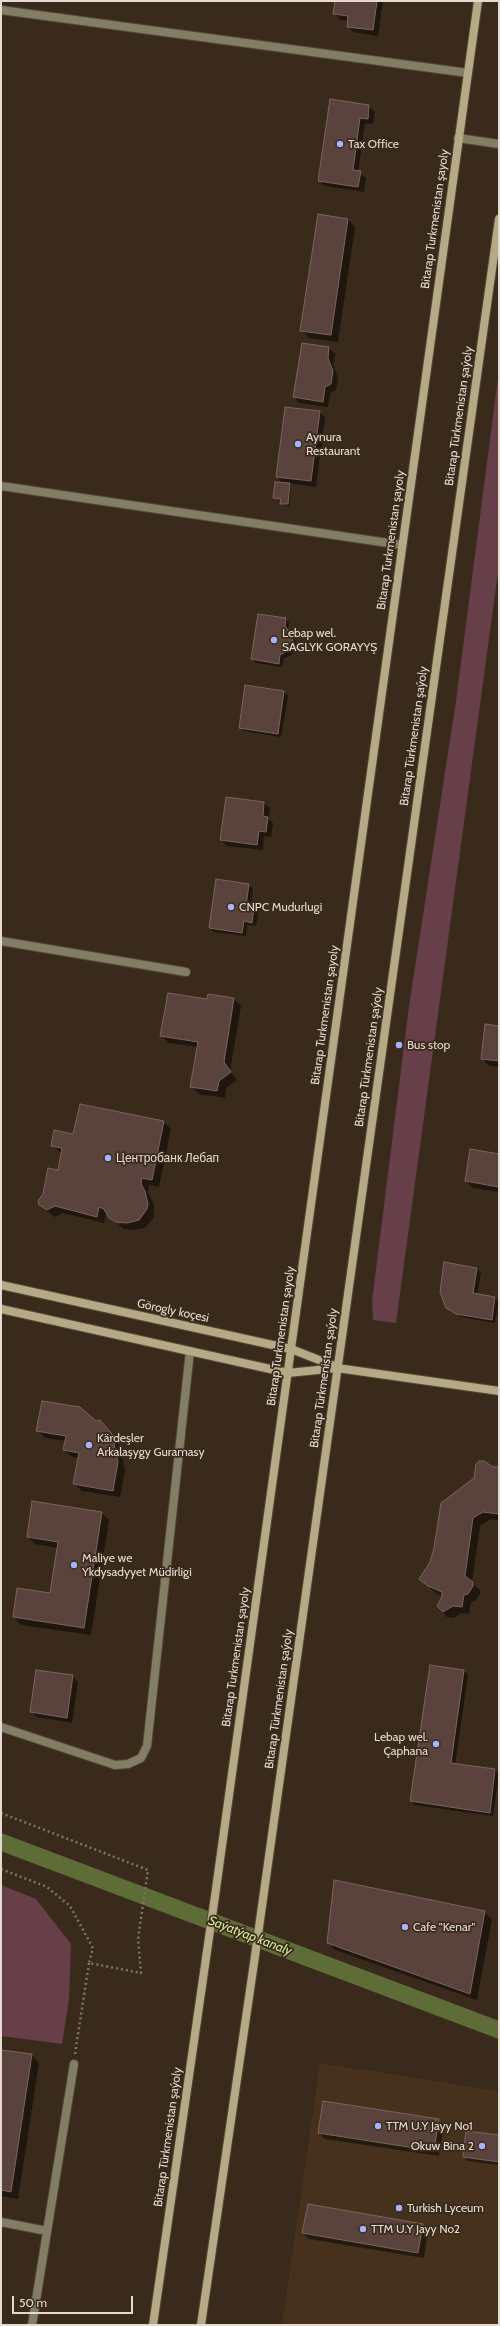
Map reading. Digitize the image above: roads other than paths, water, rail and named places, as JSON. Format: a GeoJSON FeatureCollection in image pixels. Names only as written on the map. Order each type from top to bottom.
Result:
{"type":"FeatureCollection","features":[{"type":"Feature","properties":{"kind":"main road"},"geometry":{"type":"LineString","coordinates":[[467,77],[478,1]]}},
{"type":"Feature","properties":{"kind":"main road","name":"Bitarap Turkmenistan şayoly"},"geometry":{"type":"LineString","coordinates":[[207,1953],[467,77]]}},
{"type":"Feature","properties":{"kind":"main road","name":"Bitarap Türkmenistan şaýoly"},"geometry":{"type":"LineString","coordinates":[[201,2325],[254,1963],[499,219]]}},
{"type":"Feature","properties":{"kind":"main road","name":"Görogly koçesi"},"geometry":{"type":"LineString","coordinates":[[1,1285],[291,1349],[337,1368]]}},
{"type":"Feature","properties":{"kind":"main road","name":"Görogly koçesi"},"geometry":{"type":"LineString","coordinates":[[1,1309],[288,1373],[337,1368],[499,1391]]}},
{"type":"Feature","properties":{"kind":"main road","name":"Bitarap Türkmenistan şaýoly"},"geometry":{"type":"LineString","coordinates":[[153,2325],[207,1953]]}},
{"type":"Feature","properties":{"kind":"street"},"geometry":{"type":"LineString","coordinates":[[1,10],[467,77]]}},
{"type":"Feature","properties":{"kind":"street"},"geometry":{"type":"LineString","coordinates":[[458,138],[499,144]]}},
{"type":"Feature","properties":{"kind":"street"},"geometry":{"type":"LineString","coordinates":[[1,486],[402,545]]}},
{"type":"Feature","properties":{"kind":"street"},"geometry":{"type":"LineString","coordinates":[[1,941],[186,972]]}},
{"type":"Feature","properties":{"kind":"street"},"geometry":{"type":"LineString","coordinates":[[1,1727],[115,1765],[128,1764],[141,1758],[147,1746],[190,1351]]}},
{"type":"Feature","properties":{"kind":"street"},"geometry":{"type":"LineString","coordinates":[[32,2325],[74,2064]]}},
{"type":"Feature","properties":{"kind":"street"},"geometry":{"type":"LineString","coordinates":[[1,2222],[47,2231]]}},
{"type":"Feature","properties":{"kind":"waterway","name":"Saýatýap kanaly"},"geometry":{"type":"LineString","coordinates":[[1,1842],[499,2030]]}},
{"type":"Feature","properties":{"kind":"place","name":"Tax Office"},"geometry":{"type":"Point","coordinates":[340,144]}},
{"type":"Feature","properties":{"kind":"place","name":"Aynura Restaurant"},"geometry":{"type":"Point","coordinates":[298,444]}},
{"type":"Feature","properties":{"kind":"place","name":"Lebap wel. SAGLYK GORAYYŞ"},"geometry":{"type":"Point","coordinates":[274,640]}},
{"type":"Feature","properties":{"kind":"place","name":"CNPC Mudurlugi"},"geometry":{"type":"Point","coordinates":[231,907]}},
{"type":"Feature","properties":{"kind":"place","name":"Bus stop"},"geometry":{"type":"Point","coordinates":[399,1045]}},
{"type":"Feature","properties":{"kind":"place","name":"Центробанк Лебап"},"geometry":{"type":"Point","coordinates":[108,1158]}},
{"type":"Feature","properties":{"kind":"place","name":"Kärdeşler Arkalaşygy Guramasy"},"geometry":{"type":"Point","coordinates":[89,1445]}},
{"type":"Feature","properties":{"kind":"place","name":"Maliye we Ykdysadyyet Müdirligi"},"geometry":{"type":"Point","coordinates":[74,1565]}},
{"type":"Feature","properties":{"kind":"place","name":"Lebap wel. Çaphana"},"geometry":{"type":"Point","coordinates":[436,1744]}},
{"type":"Feature","properties":{"kind":"place","name":"Cafe \"Kenar\""},"geometry":{"type":"Point","coordinates":[405,1927]}},
{"type":"Feature","properties":{"kind":"place","name":"TTM U.Y Jayy No1"},"geometry":{"type":"Point","coordinates":[378,2126]}},
{"type":"Feature","properties":{"kind":"place","name":"Okuw Bina 2"},"geometry":{"type":"Point","coordinates":[482,2146]}},
{"type":"Feature","properties":{"kind":"place","name":"Turkish Lyceum"},"geometry":{"type":"Point","coordinates":[399,2208]}},
{"type":"Feature","properties":{"kind":"place","name":"TTM U.Y Jayy No2"},"geometry":{"type":"Point","coordinates":[363,2229]}}]}
